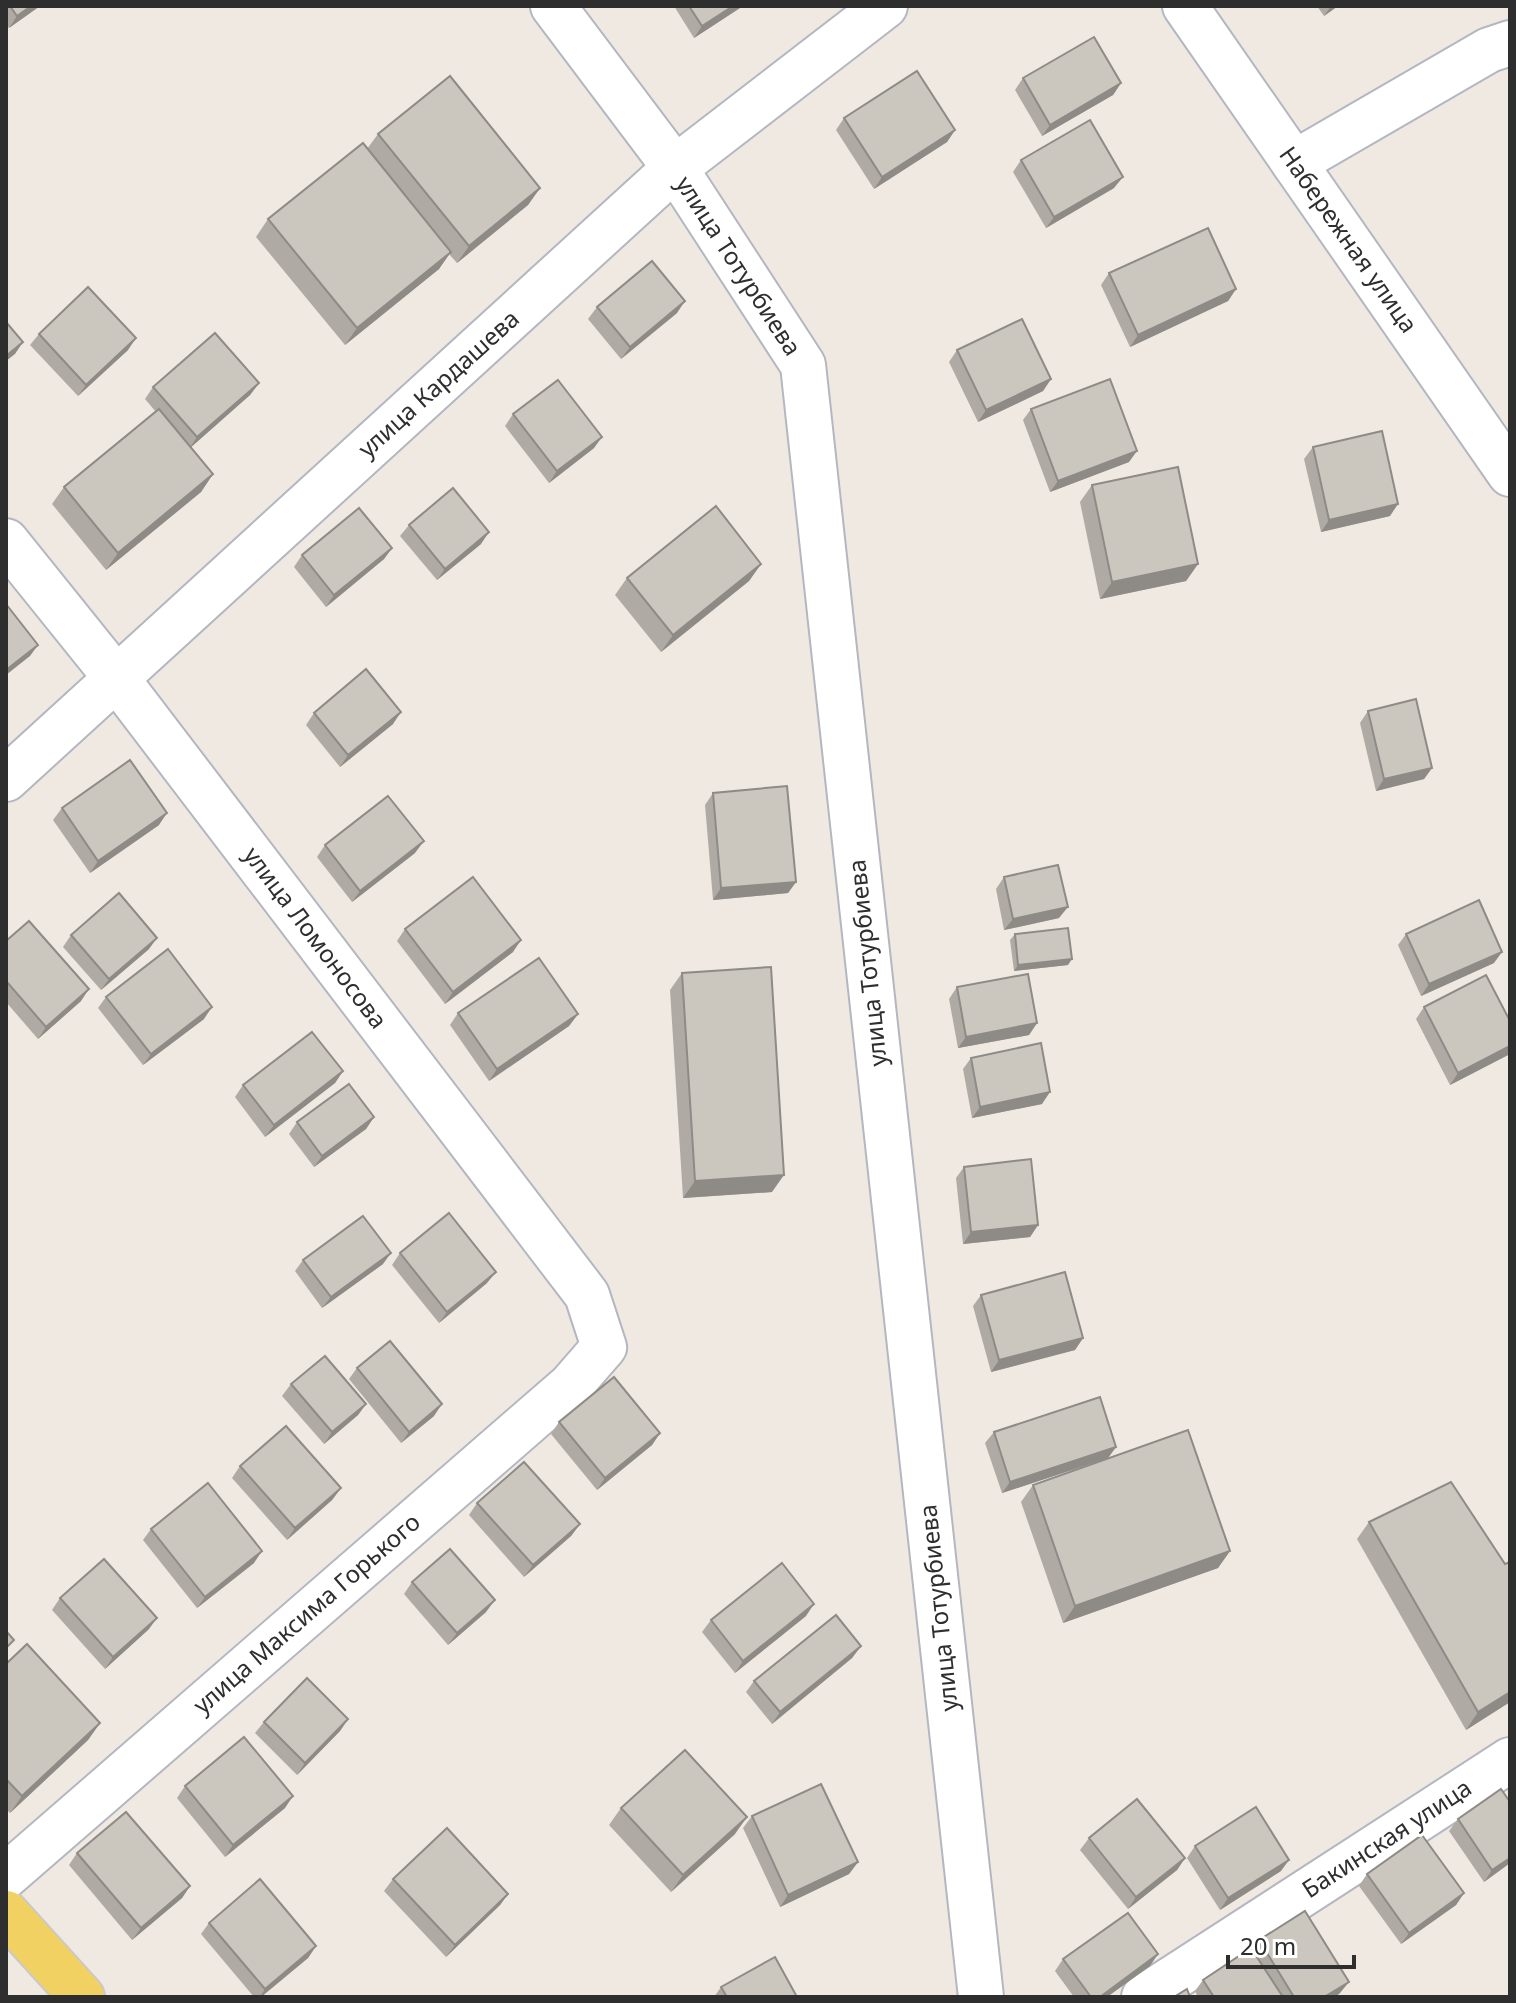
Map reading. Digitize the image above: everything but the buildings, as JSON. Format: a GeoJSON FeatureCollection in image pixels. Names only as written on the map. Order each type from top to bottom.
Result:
{"type":"FeatureCollection","features":[{"type":"Feature","properties":{"kind":"main road"},"geometry":{"type":"LineString","coordinates":[[6,1913],[82,1997]]}},
{"type":"Feature","properties":{"kind":"street","name":"улица Тотурбиева"},"geometry":{"type":"LineString","coordinates":[[553,6],[675,168],[803,365],[981,1997]]}},
{"type":"Feature","properties":{"kind":"street","name":"улица Кардашева"},"geometry":{"type":"LineString","coordinates":[[6,779],[675,168],[885,6]]}},
{"type":"Feature","properties":{"kind":"street","name":"Набережная улица"},"geometry":{"type":"LineString","coordinates":[[1185,6],[1510,474]]}},
{"type":"Feature","properties":{"kind":"street"},"geometry":{"type":"LineString","coordinates":[[1294,163],[1489,50],[1510,43]]}},
{"type":"Feature","properties":{"kind":"street","name":"улица Ломоносова"},"geometry":{"type":"LineString","coordinates":[[6,541],[117,679],[587,1295],[604,1347]]}},
{"type":"Feature","properties":{"kind":"street","name":"улица Максима Горького"},"geometry":{"type":"LineString","coordinates":[[6,1876],[571,1385],[604,1347]]}},
{"type":"Feature","properties":{"kind":"street","name":"Бакинская улица"},"geometry":{"type":"LineString","coordinates":[[1144,1997],[1510,1760]]}}]}
